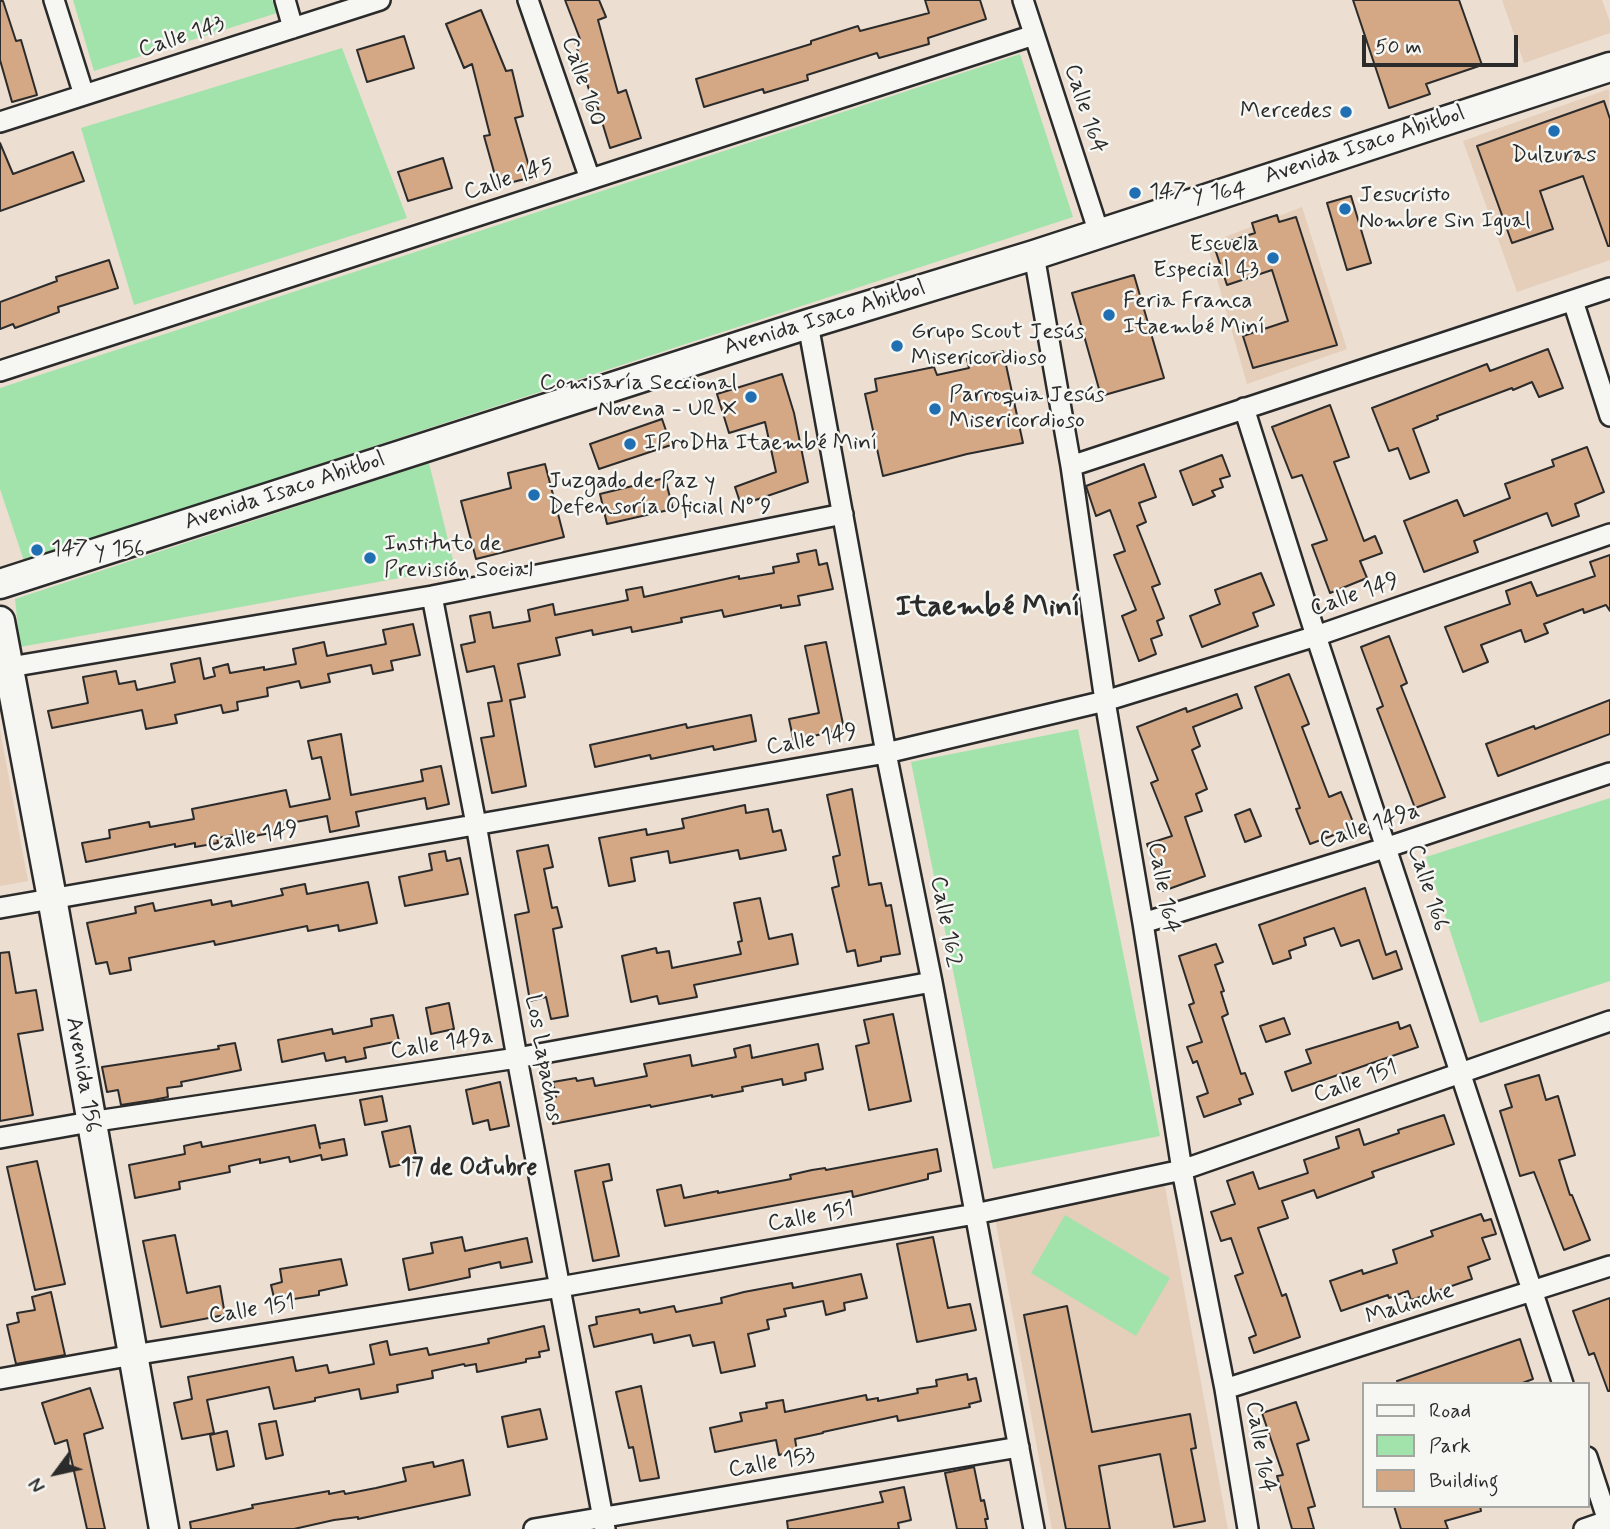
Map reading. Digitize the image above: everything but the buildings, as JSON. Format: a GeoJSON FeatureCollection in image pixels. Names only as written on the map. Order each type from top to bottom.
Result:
{"type":"FeatureCollection","features":[{"type":"Feature","properties":{"kind":"main road","name":"Avenida Isaco Abitbol"},"geometry":{"type":"LineString","coordinates":[[0,584],[1610,67]]}},
{"type":"Feature","properties":{"kind":"main road","name":"Avenida 156"},"geometry":{"type":"LineString","coordinates":[[0,621],[164,1529]]}},
{"type":"Feature","properties":{"kind":"street"},"geometry":{"type":"LineString","coordinates":[[54,0],[83,96]]}},
{"type":"Feature","properties":{"kind":"street"},"geometry":{"type":"LineString","coordinates":[[285,0],[293,28]]}},
{"type":"Feature","properties":{"kind":"street","name":"Calle 143"},"geometry":{"type":"LineString","coordinates":[[0,122],[380,0]]}},
{"type":"Feature","properties":{"kind":"street","name":"Calle 160"},"geometry":{"type":"LineString","coordinates":[[528,0],[590,179]]}},
{"type":"Feature","properties":{"kind":"street","name":"Calle 164"},"geometry":{"type":"LineString","coordinates":[[1023,0],[1098,233]]}},
{"type":"Feature","properties":{"kind":"street","name":"Calle 145"},"geometry":{"type":"LineString","coordinates":[[0,371],[1034,35]]}},
{"type":"Feature","properties":{"kind":"street","name":"Calle 164"},"geometry":{"type":"LineString","coordinates":[[1034,254],[1071,467],[1105,701],[1182,1170],[1225,1389],[1248,1529]]}},
{"type":"Feature","properties":{"kind":"street"},"geometry":{"type":"LineString","coordinates":[[1071,467],[1610,288]]}},
{"type":"Feature","properties":{"kind":"street"},"geometry":{"type":"LineString","coordinates":[[1573,301],[1610,416]]}},
{"type":"Feature","properties":{"kind":"street","name":"Calle 162"},"geometry":{"type":"LineString","coordinates":[[808,324],[886,753],[932,982],[1034,1529]]}},
{"type":"Feature","properties":{"kind":"street","name":"Calle 166"},"geometry":{"type":"LineString","coordinates":[[1244,408],[1316,636],[1562,1382]]}},
{"type":"Feature","properties":{"kind":"street"},"geometry":{"type":"LineString","coordinates":[[10,667],[432,596],[843,514]]}},
{"type":"Feature","properties":{"kind":"street","name":"Calle 149"},"geometry":{"type":"LineString","coordinates":[[0,908],[886,753],[1105,701],[1316,636],[1610,534]]}},
{"type":"Feature","properties":{"kind":"street","name":"Los Lapachos"},"geometry":{"type":"LineString","coordinates":[[432,596],[604,1523]]}},
{"type":"Feature","properties":{"kind":"street","name":"Calle 149a"},"geometry":{"type":"LineString","coordinates":[[1143,923],[1388,848],[1610,773]]}},
{"type":"Feature","properties":{"kind":"street","name":"Calle 149a"},"geometry":{"type":"LineString","coordinates":[[0,1138],[517,1058],[932,982]]}},
{"type":"Feature","properties":{"kind":"street","name":"Calle 151"},"geometry":{"type":"LineString","coordinates":[[0,1379],[133,1354],[560,1287],[975,1214],[1182,1170],[1610,1021]]}},
{"type":"Feature","properties":{"kind":"street","name":"Malinche"},"geometry":{"type":"LineString","coordinates":[[1225,1389],[1610,1266]]}},
{"type":"Feature","properties":{"kind":"street","name":"Calle 153"},"geometry":{"type":"LineString","coordinates":[[534,1529],[604,1523],[1019,1447]]}},
{"type":"Feature","properties":{"kind":"street"},"geometry":{"type":"LineString","coordinates":[[1584,1529],[1609,1521],[1589,1463]]}},
{"type":"Feature","properties":{"kind":"shaded area"},"geometry":{"type":"Polygon","coordinates":[[[1502,0],[1602,0],[1610,22],[1610,33],[1524,63],[1502,0]]]}},
{"type":"Feature","properties":{"kind":"shaded area"},"geometry":{"type":"Polygon","coordinates":[[[1609,89],[1610,260],[1517,292],[1463,141],[1609,89]]]}},
{"type":"Feature","properties":{"kind":"shaded area"},"geometry":{"type":"Polygon","coordinates":[[[1302,207],[1347,349],[1247,384],[1207,244],[1302,207]]]}},
{"type":"Feature","properties":{"kind":"shaded area"},"geometry":{"type":"Polygon","coordinates":[[[0,730],[28,881],[0,886],[0,730]]]}},
{"type":"Feature","properties":{"kind":"shaded area"},"geometry":{"type":"Polygon","coordinates":[[[1163,1176],[1228,1529],[1052,1529],[993,1207],[1163,1176]]]}},
{"type":"Feature","properties":{"kind":"green space"},"geometry":{"type":"Polygon","coordinates":[[[73,0],[272,0],[277,13],[94,71],[73,0]]]}},
{"type":"Feature","properties":{"kind":"green space"},"geometry":{"type":"Polygon","coordinates":[[[342,48],[407,218],[134,305],[81,128],[342,48]]]}},
{"type":"Feature","properties":{"kind":"green space"},"geometry":{"type":"Polygon","coordinates":[[[1020,54],[1073,217],[24,561],[0,489],[0,388],[1020,54]]]}},
{"type":"Feature","properties":{"kind":"green space"},"geometry":{"type":"Polygon","coordinates":[[[429,463],[455,568],[20,647],[15,599],[429,463]]]}},
{"type":"Feature","properties":{"kind":"green space"},"geometry":{"type":"Polygon","coordinates":[[[1078,729],[1160,1136],[993,1169],[911,762],[1078,729]]]}},
{"type":"Feature","properties":{"kind":"green space"},"geometry":{"type":"Polygon","coordinates":[[[1610,798],[1610,981],[1480,1023],[1426,857],[1610,798]]]}},
{"type":"Feature","properties":{"kind":"green space"},"geometry":{"type":"Polygon","coordinates":[[[1065,1215],[1170,1278],[1136,1336],[1031,1273],[1065,1215]]]}},
{"type":"Feature","properties":{"kind":"place","name":"Mercedes"},"geometry":{"type":"Point","coordinates":[1346,112]}},
{"type":"Feature","properties":{"kind":"place","name":"Dulzuras"},"geometry":{"type":"Point","coordinates":[1554,131]}},
{"type":"Feature","properties":{"kind":"place","name":"147 y 164"},"geometry":{"type":"Point","coordinates":[1135,193]}},
{"type":"Feature","properties":{"kind":"place","name":"Jesucristo Nombre Sin Igual"},"geometry":{"type":"Point","coordinates":[1345,209]}},
{"type":"Feature","properties":{"kind":"place","name":"Escuela Especial 43"},"geometry":{"type":"Point","coordinates":[1273,258]}},
{"type":"Feature","properties":{"kind":"place","name":"Feria Franca Itaembé Miní"},"geometry":{"type":"Point","coordinates":[1109,315]}},
{"type":"Feature","properties":{"kind":"place","name":"Grupo Scout Jesús Misericordioso"},"geometry":{"type":"Point","coordinates":[897,346]}},
{"type":"Feature","properties":{"kind":"place","name":"Comisaría Seccional Novena - UR X"},"geometry":{"type":"Point","coordinates":[751,397]}},
{"type":"Feature","properties":{"kind":"place","name":"Parroquia Jesús Misericordioso"},"geometry":{"type":"Point","coordinates":[935,409]}},
{"type":"Feature","properties":{"kind":"place","name":"IProDHa Itaembé Miní"},"geometry":{"type":"Point","coordinates":[630,444]}},
{"type":"Feature","properties":{"kind":"place","name":"Juzgado de Paz y Defensoría Oficial Nº 9"},"geometry":{"type":"Point","coordinates":[534,495]}},
{"type":"Feature","properties":{"kind":"place","name":"147 y 156"},"geometry":{"type":"Point","coordinates":[37,550]}},
{"type":"Feature","properties":{"kind":"place","name":"Instituto de Previsión Social"},"geometry":{"type":"Point","coordinates":[370,558]}},
{"type":"Feature","properties":{"kind":"district","name":"Itaembé Miní"},"geometry":{"type":"Point","coordinates":[988,609]}},
{"type":"Feature","properties":{"kind":"district","name":"17 de Octubre"},"geometry":{"type":"Point","coordinates":[469,1169]}}]}
